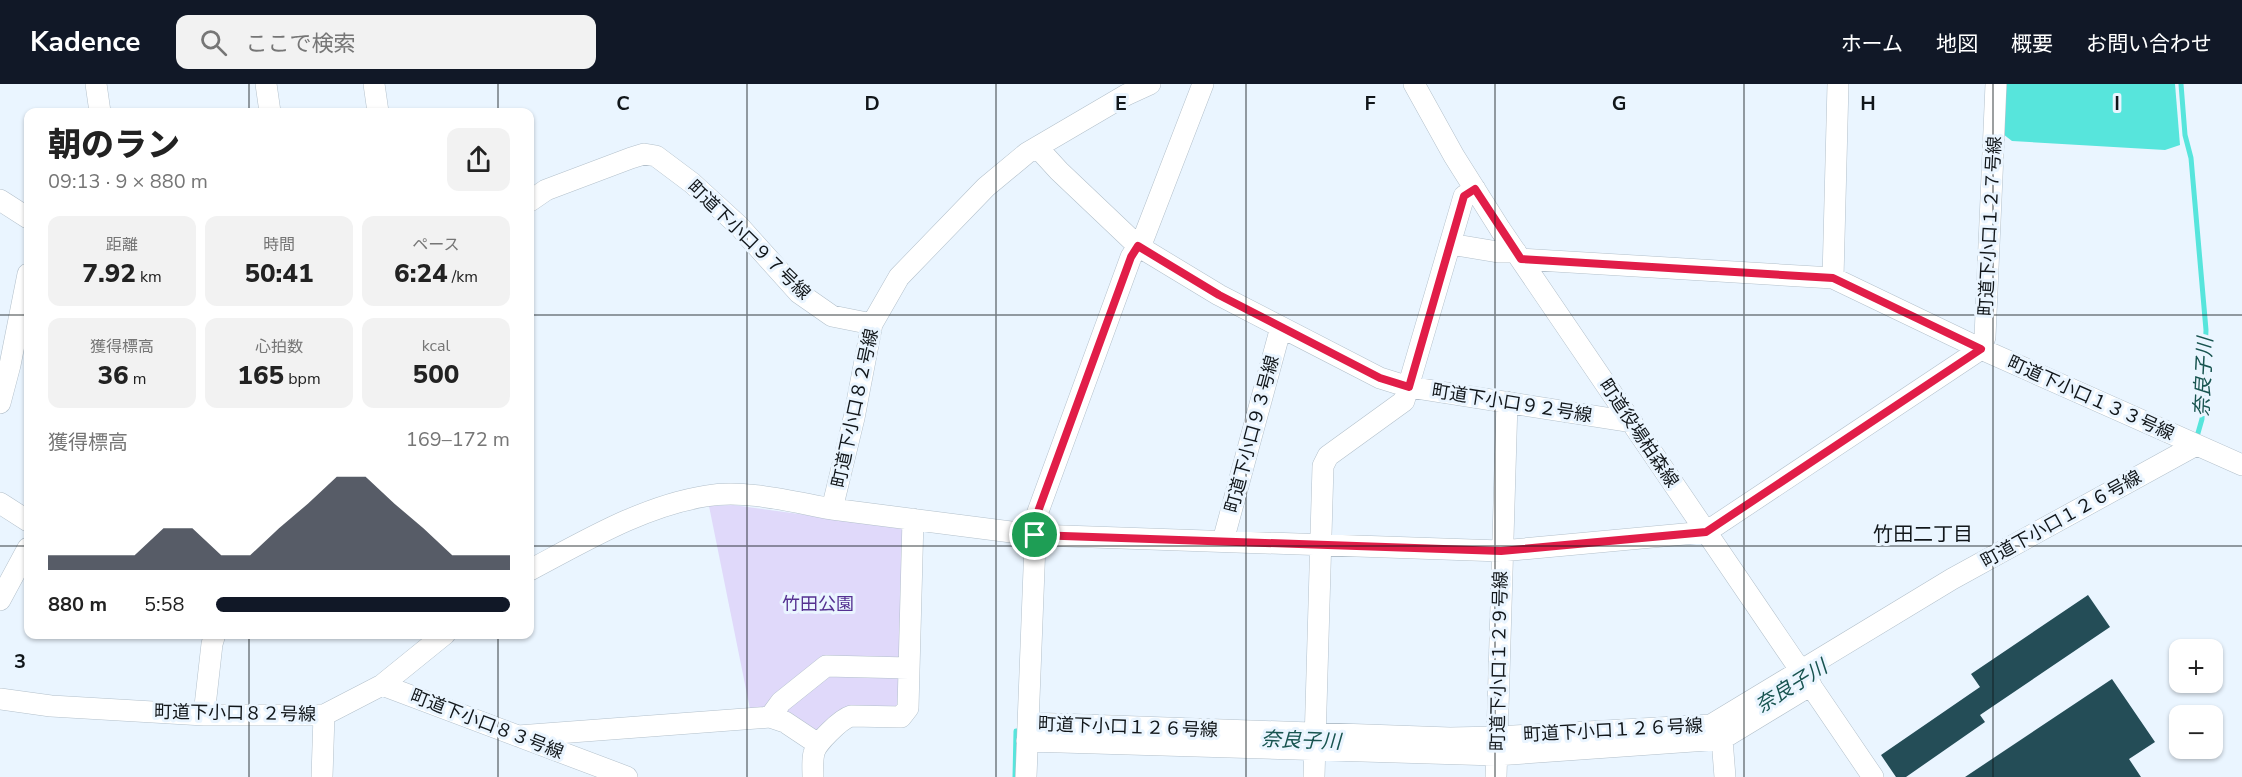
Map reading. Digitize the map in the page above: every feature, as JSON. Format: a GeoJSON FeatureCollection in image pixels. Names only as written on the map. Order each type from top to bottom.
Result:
{"type":"FeatureCollection","features":[{"type":"Feature","properties":{"kind":"street"},"geometry":{"type":"LineString","coordinates":[[96,84],[99,108]]}},
{"type":"Feature","properties":{"kind":"street"},"geometry":{"type":"LineString","coordinates":[[266,84],[269,108]]}},
{"type":"Feature","properties":{"kind":"street"},"geometry":{"type":"LineString","coordinates":[[374,84],[377,108]]}},
{"type":"Feature","properties":{"kind":"street","name":"町道下小口８２号線"},"geometry":{"type":"LineString","coordinates":[[534,568],[659,508],[707,495],[751,495],[832,509],[854,418],[872,324],[899,277],[986,187],[1037,147],[1126,95],[1150,84]]}},
{"type":"Feature","properties":{"kind":"street"},"geometry":{"type":"LineString","coordinates":[[1026,777],[1036,517],[1131,257],[1144,237],[1203,84]]}},
{"type":"Feature","properties":{"kind":"street","name":"町道役場柏森線"},"geometry":{"type":"LineString","coordinates":[[1414,84],[1475,189],[1518,256],[1873,777]]}},
{"type":"Feature","properties":{"kind":"street"},"geometry":{"type":"LineString","coordinates":[[1833,278],[1838,84]]}},
{"type":"Feature","properties":{"kind":"street","name":"町道下小口１２７号線"},"geometry":{"type":"LineString","coordinates":[[1981,349],[1985,337],[1996,84]]}},
{"type":"Feature","properties":{"kind":"street","name":"町道下小口９２号線"},"geometry":{"type":"LineString","coordinates":[[1037,147],[1138,246],[1219,295],[1380,378],[1409,387],[1632,422]]}},
{"type":"Feature","properties":{"kind":"street","name":"町道下小口９７号線"},"geometry":{"type":"LineString","coordinates":[[534,198],[546,190],[631,158],[644,154],[656,156],[692,183],[739,226],[799,293],[832,316],[872,324]]}},
{"type":"Feature","properties":{"kind":"street"},"geometry":{"type":"LineString","coordinates":[[1314,777],[1323,466],[1328,456],[1404,401],[1464,196],[1475,189]]}},
{"type":"Feature","properties":{"kind":"street"},"geometry":{"type":"LineString","coordinates":[[0,200],[24,215]]}},
{"type":"Feature","properties":{"kind":"street","name":"町道下小口１３３号線"},"geometry":{"type":"LineString","coordinates":[[1450,244],[1518,256],[1833,278],[1981,349],[2242,465]]}},
{"type":"Feature","properties":{"kind":"street"},"geometry":{"type":"LineString","coordinates":[[0,403],[24,314]]}},
{"type":"Feature","properties":{"kind":"street","name":"町道下小口９３号線"},"geometry":{"type":"LineString","coordinates":[[1223,542],[1281,327]]}},
{"type":"Feature","properties":{"kind":"street"},"geometry":{"type":"LineString","coordinates":[[832,509],[1035,535],[1501,551],[1706,532],[1981,349]]}},
{"type":"Feature","properties":{"kind":"street","name":"町道下小口１２９号線"},"geometry":{"type":"LineString","coordinates":[[1496,777],[1507,402]]}},
{"type":"Feature","properties":{"kind":"street","name":"町道下小口１２６号線"},"geometry":{"type":"LineString","coordinates":[[1028,732],[1496,746],[1711,725],[1807,679],[1952,579],[2196,445]]}},
{"type":"Feature","properties":{"kind":"street"},"geometry":{"type":"LineString","coordinates":[[0,503],[24,518]]}},
{"type":"Feature","properties":{"kind":"street"},"geometry":{"type":"LineString","coordinates":[[813,777],[814,752],[818,744],[847,717],[901,717],[908,708],[913,519]]}},
{"type":"Feature","properties":{"kind":"street"},"geometry":{"type":"LineString","coordinates":[[0,600],[24,555]]}},
{"type":"Feature","properties":{"kind":"street"},"geometry":{"type":"LineString","coordinates":[[204,715],[214,639]]}},
{"type":"Feature","properties":{"kind":"street","name":"町道下小口８２号線"},"geometry":{"type":"LineString","coordinates":[[0,699],[51,706],[204,715],[324,715],[382,685],[439,639]]}},
{"type":"Feature","properties":{"kind":"street"},"geometry":{"type":"LineString","coordinates":[[770,717],[781,702],[826,666],[909,668]]}},
{"type":"Feature","properties":{"kind":"street"},"geometry":{"type":"LineString","coordinates":[[1496,746],[1722,739],[1807,679]]}},
{"type":"Feature","properties":{"kind":"street","name":"町道下小口８３号線"},"geometry":{"type":"LineString","coordinates":[[382,685],[627,777]]}},
{"type":"Feature","properties":{"kind":"street"},"geometry":{"type":"LineString","coordinates":[[322,777],[324,715]]}},
{"type":"Feature","properties":{"kind":"street"},"geometry":{"type":"LineString","coordinates":[[518,736],[770,717],[785,722],[818,744]]}},
{"type":"Feature","properties":{"kind":"street"},"geometry":{"type":"LineString","coordinates":[[1722,739],[1725,777]]}},
{"type":"Feature","properties":{"kind":"green space","name":"竹田公園"},"geometry":{"type":"Polygon","coordinates":[[[733,505],[902,528],[908,534],[901,707],[823,733],[750,709],[709,506],[733,505]]]}},
{"type":"Feature","properties":{"kind":"shaded area"},"geometry":{"type":"Polygon","coordinates":[[[2005,84],[2175,84],[2180,145],[2165,150],[2012,141],[2003,134],[2005,84]]]}},
{"type":"Feature","properties":{"kind":"building"},"geometry":{"type":"Polygon","coordinates":[[[2088,595],[2110,627],[1980,715],[1985,722],[1906,777],[1896,777],[1881,755],[1980,687],[1971,674],[2088,595]]]}},
{"type":"Feature","properties":{"kind":"building"},"geometry":{"type":"Polygon","coordinates":[[[2112,679],[2155,742],[2129,759],[2141,777],[1965,777],[2112,679]]]}},
{"type":"Feature","properties":{"kind":"waterway","name":"奈良子川"},"geometry":{"type":"LineString","coordinates":[[2181,84],[2185,135],[2191,158],[2206,330],[2202,419],[2196,440]]}},
{"type":"Feature","properties":{"kind":"waterway","name":"奈良子川"},"geometry":{"type":"LineString","coordinates":[[1015,777],[1016,731],[1024,731]]}},
{"type":"Feature","properties":{"kind":"district","name":"竹田二丁目"},"geometry":{"type":"Point","coordinates":[1923,534]}},
{"type":"Feature","properties":{"kind":"route"},"geometry":{"type":"LineString","coordinates":[[1475,189],[1521,259],[1833,278],[1981,349],[1706,532],[1501,551],[1035,535],[1036,517],[1131,257],[1138,246],[1219,295],[1380,378],[1409,387],[1464,196],[1475,189]]}}]}
